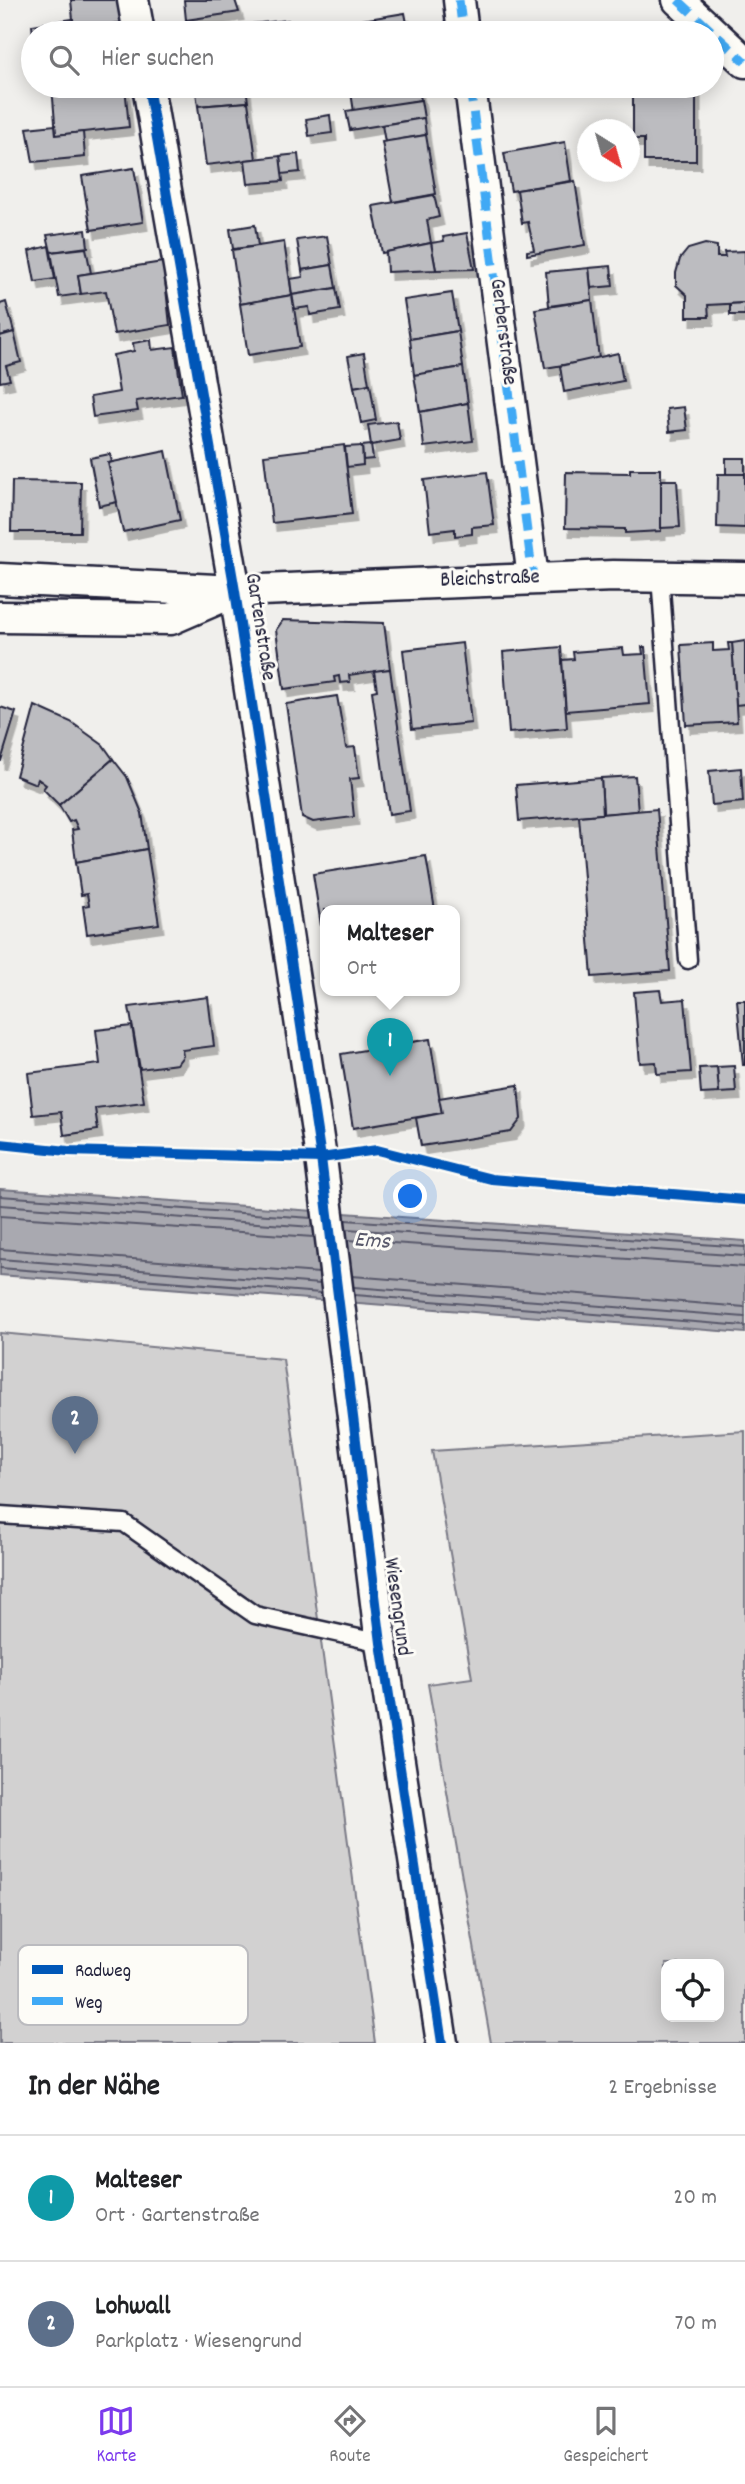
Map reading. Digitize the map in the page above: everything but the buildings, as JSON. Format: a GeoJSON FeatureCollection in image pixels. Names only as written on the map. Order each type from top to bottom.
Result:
{"type":"FeatureCollection","features":[{"type":"Feature","properties":{"kind":"street"},"geometry":{"type":"LineString","coordinates":[[133,0],[137,21]]}},
{"type":"Feature","properties":{"kind":"street"},"geometry":{"type":"LineString","coordinates":[[459,0],[462,21]]}},
{"type":"Feature","properties":{"kind":"street"},"geometry":{"type":"LineString","coordinates":[[677,0],[700,21]]}},
{"type":"Feature","properties":{"kind":"street"},"geometry":{"type":"LineString","coordinates":[[724,43],[745,62]]}},
{"type":"Feature","properties":{"kind":"street","name":"Gartenstraße"},"geometry":{"type":"LineString","coordinates":[[150,98],[234,591],[322,1175]]}},
{"type":"Feature","properties":{"kind":"street","name":"Gerberstraße"},"geometry":{"type":"LineString","coordinates":[[472,98],[533,578]]}},
{"type":"Feature","properties":{"kind":"street","name":"Bleichstraße"},"geometry":{"type":"LineString","coordinates":[[0,579],[234,591],[533,578],[745,578]]}},
{"type":"Feature","properties":{"kind":"street","name":"Bleichstraße"},"geometry":{"type":"LineString","coordinates":[[0,617],[171,619],[234,591]]}},
{"type":"Feature","properties":{"kind":"street","name":"Wiesengrund"},"geometry":{"type":"LineString","coordinates":[[322,1175],[381,1643],[442,2043]]}},
{"type":"Feature","properties":{"kind":"lane"},"geometry":{"type":"LineString","coordinates":[[660,576],[688,960]]}},
{"type":"Feature","properties":{"kind":"lane"},"geometry":{"type":"LineString","coordinates":[[0,1516],[124,1523],[255,1615],[381,1643]]}},
{"type":"Feature","properties":{"kind":"shaded area"},"geometry":{"type":"Polygon","coordinates":[[[0,1333],[283,1359],[375,2043],[0,2043],[0,1333]]]}},
{"type":"Feature","properties":{"kind":"shaded area"},"geometry":{"type":"Polygon","coordinates":[[[745,1431],[745,2043],[491,2043],[428,1684],[472,1678],[432,1451],[745,1431]]]}},
{"type":"Feature","properties":{"kind":"water","name":"Ems"},"geometry":{"type":"Polygon","coordinates":[[[0,1189],[745,1241],[745,1333],[0,1275],[0,1189]]]}},
{"type":"Feature","properties":{"kind":"marked path"},"geometry":{"type":"LineString","coordinates":[[459,0],[462,21]]}},
{"type":"Feature","properties":{"kind":"marked path"},"geometry":{"type":"LineString","coordinates":[[678,0],[701,21]]}},
{"type":"Feature","properties":{"kind":"marked path"},"geometry":{"type":"LineString","coordinates":[[724,43],[745,62]]}},
{"type":"Feature","properties":{"kind":"marked path"},"geometry":{"type":"LineString","coordinates":[[472,98],[533,578]]}},
{"type":"Feature","properties":{"kind":"cycle path"},"geometry":{"type":"LineString","coordinates":[[150,98],[235,591],[321,1158],[381,1643],[442,2043]]}},
{"type":"Feature","properties":{"kind":"cycle path"},"geometry":{"type":"LineString","coordinates":[[0,1144],[68,1151],[321,1158],[377,1150],[491,1179],[745,1200]]}},
{"type":"Feature","properties":{"kind":"place","name":"Malteser"},"geometry":{"type":"Point","coordinates":[390,1076]}},
{"type":"Feature","properties":{"kind":"place","name":"Lohwall"},"geometry":{"type":"Point","coordinates":[75,1454]}}]}
